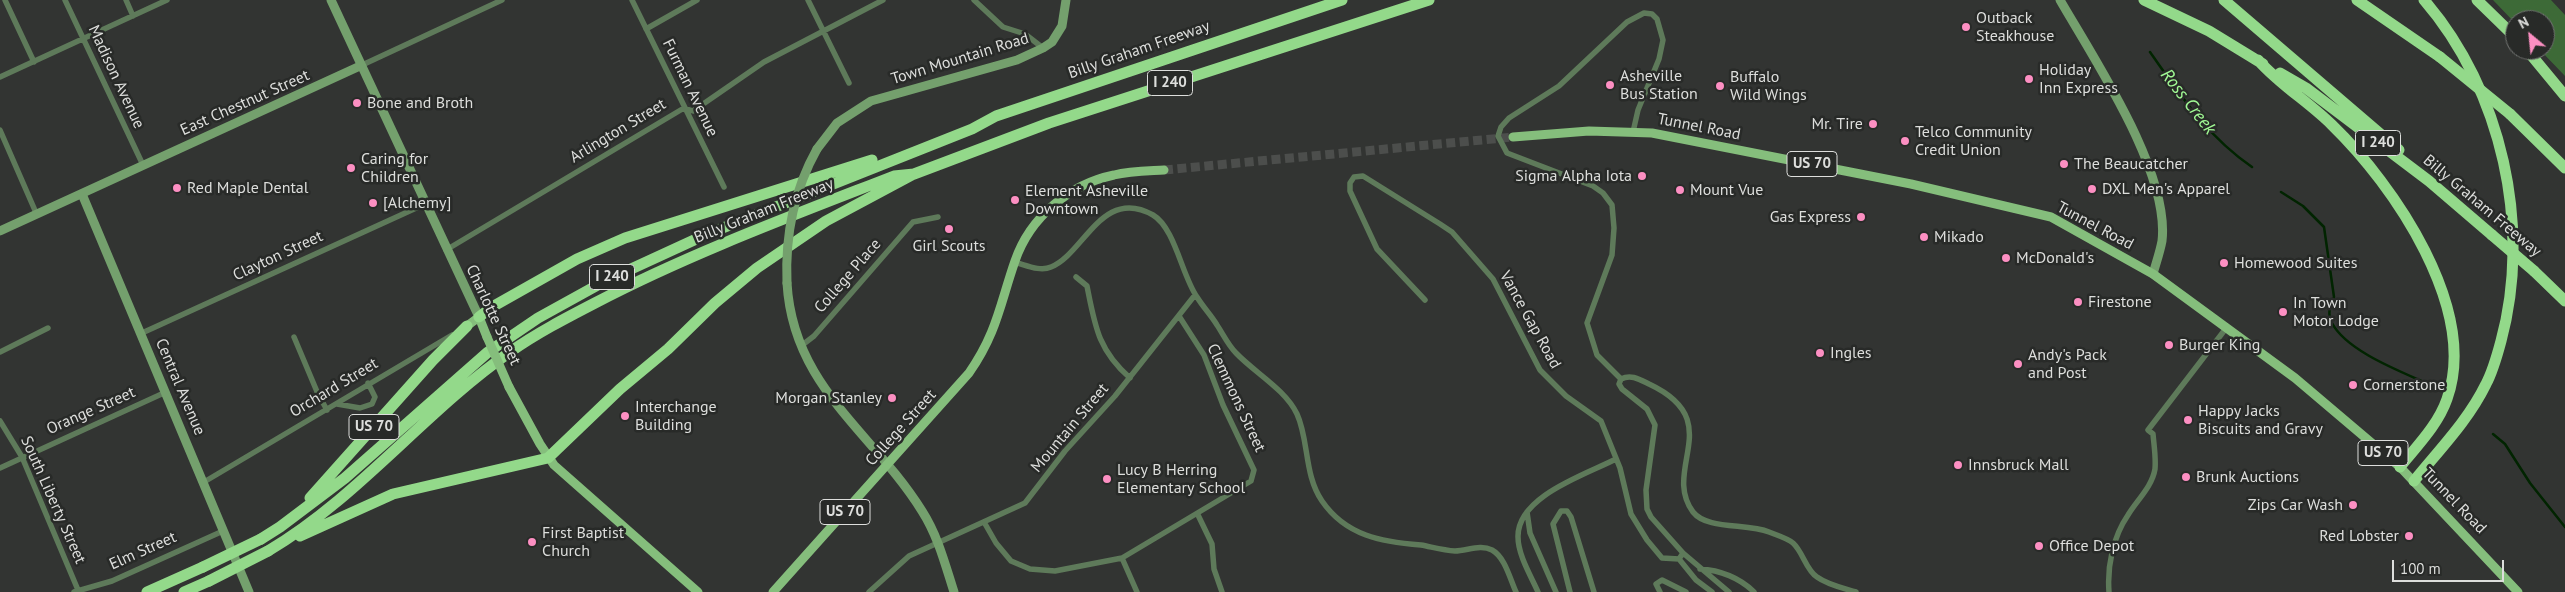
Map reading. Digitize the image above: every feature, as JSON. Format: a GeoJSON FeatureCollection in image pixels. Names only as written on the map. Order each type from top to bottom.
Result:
{"type":"FeatureCollection","features":[{"type":"Feature","properties":{"kind":"highway","name":"Billy Graham Freeway"},"geometry":{"type":"LineString","coordinates":[[147,592],[261,539],[280,527],[345,478],[488,352],[538,318],[605,281],[697,238],[972,128],[996,116],[1342,0]]}},
{"type":"Feature","properties":{"kind":"highway","name":"Billy Graham Freeway"},"geometry":{"type":"LineString","coordinates":[[184,592],[280,544],[355,488],[481,374],[545,330],[644,278],[894,176],[914,174],[1049,123],[1429,0]]}},
{"type":"Feature","properties":{"kind":"highway","name":"Billy Graham Freeway"},"geometry":{"type":"LineString","coordinates":[[2144,0],[2209,31],[2306,88],[2429,181],[2534,271],[2565,301]]}},
{"type":"Feature","properties":{"kind":"highway"},"geometry":{"type":"LineString","coordinates":[[2224,0],[2418,165],[2429,181]]}},
{"type":"Feature","properties":{"kind":"highway"},"geometry":{"type":"LineString","coordinates":[[2357,0],[2440,56],[2510,114],[2565,168]]}},
{"type":"Feature","properties":{"kind":"highway"},"geometry":{"type":"LineString","coordinates":[[2414,481],[2469,413],[2487,383],[2504,330],[2513,273],[2513,235],[2509,191],[2488,112],[2460,53],[2424,0]]}},
{"type":"Feature","properties":{"kind":"highway"},"geometry":{"type":"LineString","coordinates":[[2477,0],[2505,27]]}},
{"type":"Feature","properties":{"kind":"highway"},"geometry":{"type":"LineString","coordinates":[[2258,60],[2268,72],[2300,95],[2332,124],[2386,186],[2420,243],[2446,304],[2455,347],[2450,389],[2442,411],[2429,431],[2400,467]]}},
{"type":"Feature","properties":{"kind":"highway"},"geometry":{"type":"LineString","coordinates":[[2536,60],[2565,96]]}},
{"type":"Feature","properties":{"kind":"highway"},"geometry":{"type":"LineString","coordinates":[[479,317],[499,303],[578,259],[625,238],[855,166],[996,116]]}},
{"type":"Feature","properties":{"kind":"highway"},"geometry":{"type":"LineString","coordinates":[[280,544],[393,494],[548,458],[620,389],[668,349],[736,285],[794,242],[914,174]]}},
{"type":"Feature","properties":{"kind":"highway","name":"US 70"},"geometry":{"type":"LineString","coordinates":[[280,527],[336,470],[433,360],[467,326]]}},
{"type":"Feature","properties":{"kind":"main road","name":"Tunnel Road"},"geometry":{"type":"LineString","coordinates":[[1513,137],[1564,132],[1633,132],[1679,138],[1907,184],[2051,218],[2153,274],[2295,378],[2400,467],[2518,592]]}},
{"type":"Feature","properties":{"kind":"main road","name":"College Street"},"geometry":{"type":"LineString","coordinates":[[773,592],[888,466],[980,358],[995,327],[1014,262],[1023,244],[1041,218],[1073,190],[1116,174],[1164,170]]}},
{"type":"Feature","properties":{"kind":"main road","name":"Orchard Street"},"geometry":{"type":"LineString","coordinates":[[467,326],[479,317]]}},
{"type":"Feature","properties":{"kind":"main road","name":"Charlotte Street"},"geometry":{"type":"LineString","coordinates":[[479,317],[509,387],[548,458],[697,592]]}},
{"type":"Feature","properties":{"kind":"street"},"geometry":{"type":"LineString","coordinates":[[5,0],[34,62]]}},
{"type":"Feature","properties":{"kind":"street","name":"Madison Avenue"},"geometry":{"type":"LineString","coordinates":[[65,0],[143,166]]}},
{"type":"Feature","properties":{"kind":"street"},"geometry":{"type":"LineString","coordinates":[[126,0],[133,16]]}},
{"type":"Feature","properties":{"kind":"street"},"geometry":{"type":"LineString","coordinates":[[0,77],[84,40],[166,0]]}},
{"type":"Feature","properties":{"kind":"street","name":"Charlotte Street"},"geometry":{"type":"LineString","coordinates":[[331,0],[360,66],[479,317]]}},
{"type":"Feature","properties":{"kind":"street","name":"East Chestnut Street"},"geometry":{"type":"LineString","coordinates":[[0,231],[502,0]]}},
{"type":"Feature","properties":{"kind":"street","name":"Furman Avenue"},"geometry":{"type":"LineString","coordinates":[[632,0],[724,188]]}},
{"type":"Feature","properties":{"kind":"street"},"geometry":{"type":"LineString","coordinates":[[646,28],[697,0]]}},
{"type":"Feature","properties":{"kind":"street"},"geometry":{"type":"LineString","coordinates":[[808,0],[849,83]]}},
{"type":"Feature","properties":{"kind":"street","name":"Arlington Street"},"geometry":{"type":"LineString","coordinates":[[446,250],[684,108],[693,111],[764,62],[883,0]]}},
{"type":"Feature","properties":{"kind":"street"},"geometry":{"type":"LineString","coordinates":[[974,0],[1003,27],[1025,34],[1043,48]]}},
{"type":"Feature","properties":{"kind":"street","name":"Town Mountain Road"},"geometry":{"type":"LineString","coordinates":[[801,346],[788,296],[787,282],[787,248],[793,210],[803,178],[818,149],[837,123],[871,101],[1017,60],[1043,48],[1052,42],[1062,26],[1066,0]]}},
{"type":"Feature","properties":{"kind":"street"},"geometry":{"type":"LineString","coordinates":[[2060,0],[2121,108],[2151,173],[2157,192],[2162,226],[2162,240],[2153,274]]}},
{"type":"Feature","properties":{"kind":"street"},"geometry":{"type":"LineString","coordinates":[[1621,380],[1597,355],[1587,323],[1612,255],[1614,228],[1612,205],[1593,186],[1507,153],[1498,136],[1501,126],[1509,118],[1559,86],[1627,22],[1644,13],[1652,14],[1657,19],[1662,32],[1659,59],[1638,110],[1633,132]]}},
{"type":"Feature","properties":{"kind":"street"},"geometry":{"type":"LineString","coordinates":[[0,130],[37,215]]}},
{"type":"Feature","properties":{"kind":"street","name":"Vance Gap Road"},"geometry":{"type":"LineString","coordinates":[[1425,300],[1387,262],[1370,238],[1350,191],[1350,183],[1354,177],[1364,176],[1452,232],[1493,279],[1540,370],[1566,396],[1601,421],[1616,459]]}},
{"type":"Feature","properties":{"kind":"street","name":"Central Avenue"},"geometry":{"type":"LineString","coordinates":[[82,194],[142,333],[204,482],[222,531],[249,592]]}},
{"type":"Feature","properties":{"kind":"street","name":"Clayton Street"},"geometry":{"type":"LineString","coordinates":[[142,333],[425,204]]}},
{"type":"Feature","properties":{"kind":"street"},"geometry":{"type":"LineString","coordinates":[[1014,262],[1038,268],[1051,267],[1060,262],[1103,218],[1134,208],[1155,216],[1164,225],[1195,295],[1232,349],[1290,403],[1298,416],[1311,478],[1321,500],[1337,519],[1366,536],[1393,543],[1448,550],[1464,551],[1475,548],[1490,550],[1502,559],[1516,592]]}},
{"type":"Feature","properties":{"kind":"street","name":"College Place"},"geometry":{"type":"LineString","coordinates":[[801,346],[814,336],[913,222],[938,217]]}},
{"type":"Feature","properties":{"kind":"street"},"geometry":{"type":"LineString","coordinates":[[1076,277],[1087,286],[1091,310],[1104,349],[1112,362],[1130,378]]}},
{"type":"Feature","properties":{"kind":"street","name":"Mountain Street"},"geometry":{"type":"LineString","coordinates":[[869,592],[909,556],[1024,503],[1065,451],[1130,378],[1195,295]]}},
{"type":"Feature","properties":{"kind":"street","name":"Clemmons Street"},"geometry":{"type":"LineString","coordinates":[[984,522],[1003,554],[1011,561],[1030,569],[1055,571],[1122,558],[1198,515],[1246,486],[1251,481],[1254,470],[1223,405],[1204,354],[1179,316]]}},
{"type":"Feature","properties":{"kind":"street","name":"Orchard Street"},"geometry":{"type":"LineString","coordinates":[[204,482],[467,326]]}},
{"type":"Feature","properties":{"kind":"street"},"geometry":{"type":"LineString","coordinates":[[2109,592],[2108,573],[2116,538],[2127,516],[2143,495],[2154,470],[2153,434],[2148,430],[2227,327]]}},
{"type":"Feature","properties":{"kind":"street"},"geometry":{"type":"LineString","coordinates":[[0,352],[48,328]]}},
{"type":"Feature","properties":{"kind":"street"},"geometry":{"type":"LineString","coordinates":[[294,337],[318,394],[327,410]]}},
{"type":"Feature","properties":{"kind":"street"},"geometry":{"type":"LineString","coordinates":[[801,346],[823,387],[923,512],[939,542],[954,592]]}},
{"type":"Feature","properties":{"kind":"street"},"geometry":{"type":"LineString","coordinates":[[1621,380],[1631,377],[1653,386],[1673,398],[1682,410],[1690,429],[1685,476],[1689,504],[1694,513],[1703,521],[1757,528],[1793,543],[1816,576],[1856,592]]}},
{"type":"Feature","properties":{"kind":"street"},"geometry":{"type":"LineString","coordinates":[[1621,380],[1619,384],[1622,390],[1647,409],[1655,425],[1646,490],[1647,509],[1660,529],[1683,553],[1729,592]]}},
{"type":"Feature","properties":{"kind":"street"},"geometry":{"type":"LineString","coordinates":[[336,404],[360,408],[372,404],[375,397],[368,383]]}},
{"type":"Feature","properties":{"kind":"street","name":"Orange Street"},"geometry":{"type":"LineString","coordinates":[[0,468],[166,392]]}},
{"type":"Feature","properties":{"kind":"street","name":"South Liberty Street"},"geometry":{"type":"LineString","coordinates":[[0,421],[22,457],[76,591]]}},
{"type":"Feature","properties":{"kind":"street"},"geometry":{"type":"LineString","coordinates":[[1538,592],[1518,545],[1520,522],[1527,512],[1557,487],[1616,459],[1626,498],[1638,528],[1662,558],[1678,559],[1696,580],[1712,592]]}},
{"type":"Feature","properties":{"kind":"street"},"geometry":{"type":"LineString","coordinates":[[1570,592],[1553,524],[1561,511],[1568,512],[1571,518],[1594,592]]}},
{"type":"Feature","properties":{"kind":"street"},"geometry":{"type":"LineString","coordinates":[[1527,512],[1530,533],[1556,592]]}},
{"type":"Feature","properties":{"kind":"street"},"geometry":{"type":"LineString","coordinates":[[1198,515],[1212,544],[1214,569],[1222,592]]}},
{"type":"Feature","properties":{"kind":"street","name":"Elm Street"},"geometry":{"type":"LineString","coordinates":[[76,591],[112,581],[222,531]]}},
{"type":"Feature","properties":{"kind":"street"},"geometry":{"type":"LineString","coordinates":[[1678,559],[1683,553]]}},
{"type":"Feature","properties":{"kind":"street"},"geometry":{"type":"LineString","coordinates":[[1122,558],[1137,592]]}},
{"type":"Feature","properties":{"kind":"street"},"geometry":{"type":"LineString","coordinates":[[1700,568],[1712,569],[1742,580],[1754,592]]}},
{"type":"Feature","properties":{"kind":"street"},"geometry":{"type":"LineString","coordinates":[[1660,592],[1656,584],[1662,580],[1686,592]]}},
{"type":"Feature","properties":{"kind":"green space"},"geometry":{"type":"Polygon","coordinates":[[[2493,0],[2551,0],[2565,15],[2565,76],[2550,60],[2555,60],[2555,10],[2505,10],[2505,13],[2493,0]]]}},
{"type":"Feature","properties":{"kind":"waterway","name":"Ross Creek"},"geometry":{"type":"LineString","coordinates":[[2150,52],[2184,100],[2208,129],[2252,167]]}},
{"type":"Feature","properties":{"kind":"waterway","name":"Ross Creek"},"geometry":{"type":"LineString","coordinates":[[2281,192],[2303,206],[2324,227],[2334,297],[2329,313],[2332,323],[2339,333],[2348,342],[2373,358],[2424,382]]}},
{"type":"Feature","properties":{"kind":"waterway","name":"Ross Creek"},"geometry":{"type":"LineString","coordinates":[[2493,434],[2505,444],[2530,483],[2565,527]]}},
{"type":"Feature","properties":{"kind":"tunnel"},"geometry":{"type":"LineString","coordinates":[[1164,170],[1513,137]]}},
{"type":"Feature","properties":{"kind":"place","name":"Outback Steakhouse"},"geometry":{"type":"Point","coordinates":[1966,27]}},
{"type":"Feature","properties":{"kind":"place","name":"Holiday Inn Express"},"geometry":{"type":"Point","coordinates":[2029,79]}},
{"type":"Feature","properties":{"kind":"place","name":"Asheville Bus Station"},"geometry":{"type":"Point","coordinates":[1610,85]}},
{"type":"Feature","properties":{"kind":"place","name":"Buffalo Wild Wings"},"geometry":{"type":"Point","coordinates":[1720,86]}},
{"type":"Feature","properties":{"kind":"place","name":"Bone and Broth"},"geometry":{"type":"Point","coordinates":[357,103]}},
{"type":"Feature","properties":{"kind":"place","name":"Mr. Tire"},"geometry":{"type":"Point","coordinates":[1873,124]}},
{"type":"Feature","properties":{"kind":"place","name":"Telco Community Credit Union"},"geometry":{"type":"Point","coordinates":[1905,141]}},
{"type":"Feature","properties":{"kind":"place","name":"The Beaucatcher"},"geometry":{"type":"Point","coordinates":[2064,164]}},
{"type":"Feature","properties":{"kind":"place","name":"Caring for Children"},"geometry":{"type":"Point","coordinates":[351,168]}},
{"type":"Feature","properties":{"kind":"place","name":"Sigma Alpha Iota"},"geometry":{"type":"Point","coordinates":[1642,176]}},
{"type":"Feature","properties":{"kind":"place","name":"Red Maple Dental"},"geometry":{"type":"Point","coordinates":[177,188]}},
{"type":"Feature","properties":{"kind":"place","name":"DXL Men's Apparel"},"geometry":{"type":"Point","coordinates":[2092,189]}},
{"type":"Feature","properties":{"kind":"place","name":"Mount Vue"},"geometry":{"type":"Point","coordinates":[1680,190]}},
{"type":"Feature","properties":{"kind":"place","name":"Element Asheville Downtown"},"geometry":{"type":"Point","coordinates":[1015,200]}},
{"type":"Feature","properties":{"kind":"place","name":"[Alchemy]"},"geometry":{"type":"Point","coordinates":[373,203]}},
{"type":"Feature","properties":{"kind":"place","name":"Gas Express"},"geometry":{"type":"Point","coordinates":[1861,217]}},
{"type":"Feature","properties":{"kind":"place","name":"Girl Scouts"},"geometry":{"type":"Point","coordinates":[949,229]}},
{"type":"Feature","properties":{"kind":"place","name":"Mikado"},"geometry":{"type":"Point","coordinates":[1924,237]}},
{"type":"Feature","properties":{"kind":"place","name":"McDonald's"},"geometry":{"type":"Point","coordinates":[2006,258]}},
{"type":"Feature","properties":{"kind":"place","name":"Homewood Suites"},"geometry":{"type":"Point","coordinates":[2224,263]}},
{"type":"Feature","properties":{"kind":"place","name":"Firestone"},"geometry":{"type":"Point","coordinates":[2078,302]}},
{"type":"Feature","properties":{"kind":"place","name":"In Town Motor Lodge"},"geometry":{"type":"Point","coordinates":[2283,312]}},
{"type":"Feature","properties":{"kind":"place","name":"Burger King"},"geometry":{"type":"Point","coordinates":[2169,345]}},
{"type":"Feature","properties":{"kind":"place","name":"Ingles"},"geometry":{"type":"Point","coordinates":[1820,353]}},
{"type":"Feature","properties":{"kind":"place","name":"Andy's Pack and Post"},"geometry":{"type":"Point","coordinates":[2018,364]}},
{"type":"Feature","properties":{"kind":"place","name":"Cornerstone"},"geometry":{"type":"Point","coordinates":[2353,385]}},
{"type":"Feature","properties":{"kind":"place","name":"Morgan Stanley"},"geometry":{"type":"Point","coordinates":[892,398]}},
{"type":"Feature","properties":{"kind":"place","name":"Interchange Building"},"geometry":{"type":"Point","coordinates":[625,416]}},
{"type":"Feature","properties":{"kind":"place","name":"Happy Jacks Biscuits and Gravy"},"geometry":{"type":"Point","coordinates":[2188,420]}},
{"type":"Feature","properties":{"kind":"place","name":"Innsbruck Mall"},"geometry":{"type":"Point","coordinates":[1958,465]}},
{"type":"Feature","properties":{"kind":"place","name":"Brunk Auctions"},"geometry":{"type":"Point","coordinates":[2186,477]}},
{"type":"Feature","properties":{"kind":"place","name":"Lucy B Herring Elementary School"},"geometry":{"type":"Point","coordinates":[1107,479]}},
{"type":"Feature","properties":{"kind":"place","name":"Zips Car Wash"},"geometry":{"type":"Point","coordinates":[2353,505]}},
{"type":"Feature","properties":{"kind":"place","name":"Red Lobster"},"geometry":{"type":"Point","coordinates":[2409,536]}},
{"type":"Feature","properties":{"kind":"place","name":"First Baptist Church"},"geometry":{"type":"Point","coordinates":[532,542]}},
{"type":"Feature","properties":{"kind":"place","name":"Office Depot"},"geometry":{"type":"Point","coordinates":[2039,546]}}]}
